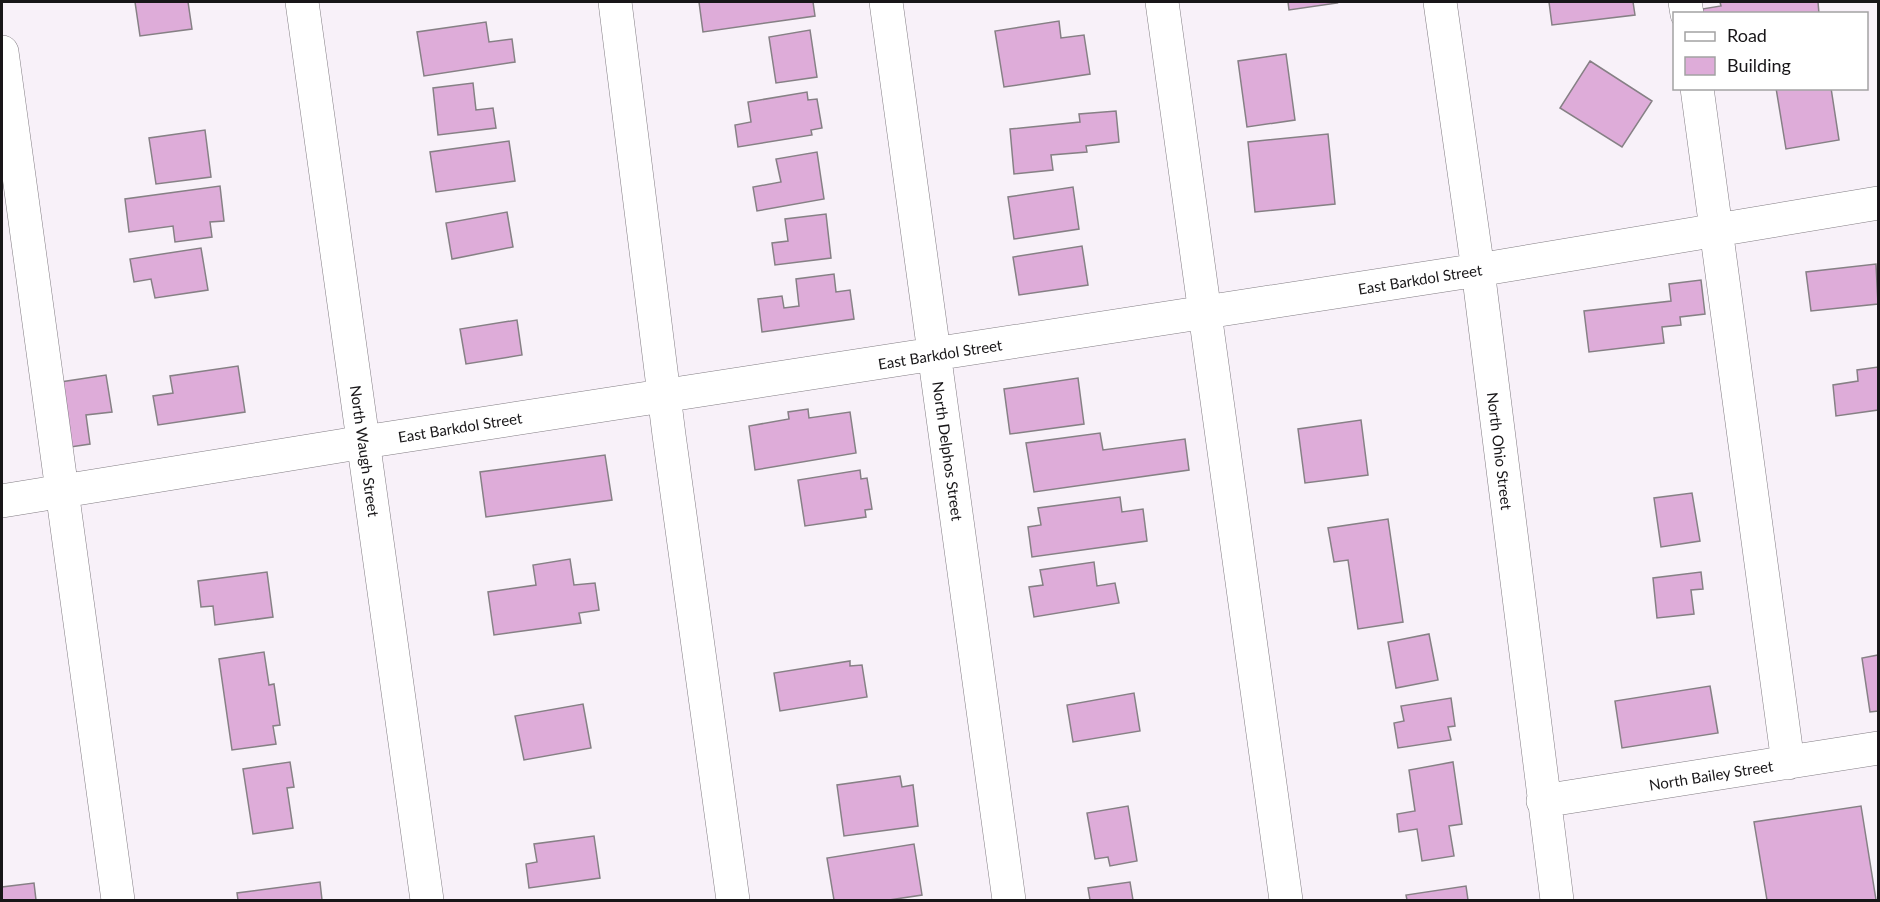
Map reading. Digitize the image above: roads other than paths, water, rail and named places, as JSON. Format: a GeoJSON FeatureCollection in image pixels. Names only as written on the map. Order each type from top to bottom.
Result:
{"type":"FeatureCollection","features":[{"type":"Feature","properties":{"kind":"street","name":"North Waugh Street"},"geometry":{"type":"LineString","coordinates":[[302,2],[427,900]]}},
{"type":"Feature","properties":{"kind":"street"},"geometry":{"type":"LineString","coordinates":[[615,2],[669,435],[733,900]]}},
{"type":"Feature","properties":{"kind":"street","name":"North Delphos Street"},"geometry":{"type":"LineString","coordinates":[[886,2],[1009,900]]}},
{"type":"Feature","properties":{"kind":"street"},"geometry":{"type":"LineString","coordinates":[[1162,2],[1286,900]]}},
{"type":"Feature","properties":{"kind":"street","name":"North Ohio Street"},"geometry":{"type":"LineString","coordinates":[[1440,2],[1478,270],[1557,900]]}},
{"type":"Feature","properties":{"kind":"street"},"geometry":{"type":"LineString","coordinates":[[2,52],[118,900]]}},
{"type":"Feature","properties":{"kind":"street"},"geometry":{"type":"LineString","coordinates":[[1697,90],[1788,763]]}},
{"type":"Feature","properties":{"kind":"street","name":"East Barkdol Street"},"geometry":{"type":"LineString","coordinates":[[2,501],[364,442],[1478,270],[1878,203]]}},
{"type":"Feature","properties":{"kind":"street","name":"North Bailey Street"},"geometry":{"type":"LineString","coordinates":[[1543,801],[1878,748]]}}]}
